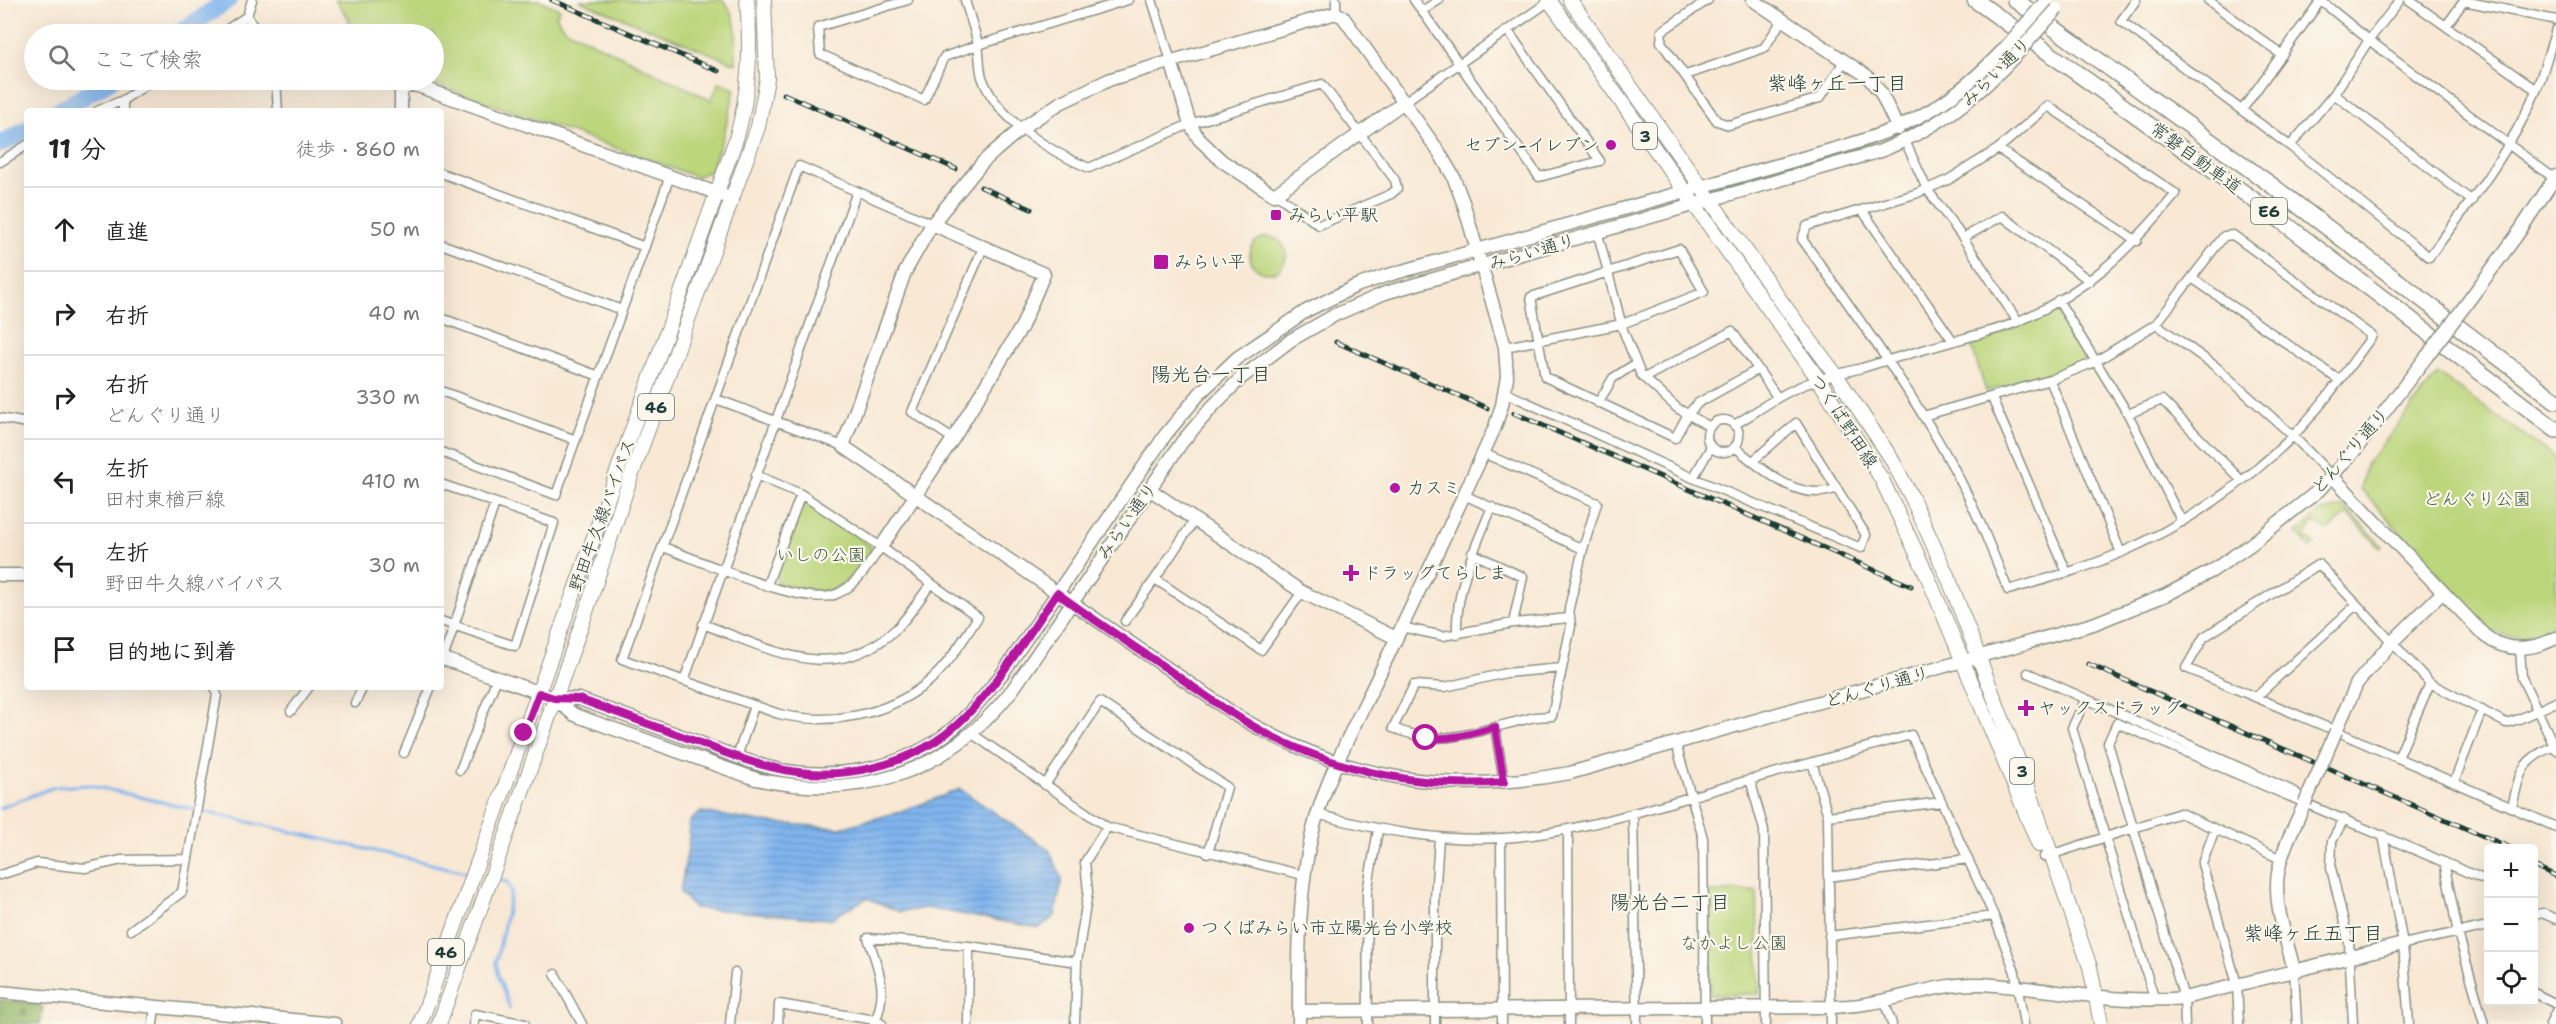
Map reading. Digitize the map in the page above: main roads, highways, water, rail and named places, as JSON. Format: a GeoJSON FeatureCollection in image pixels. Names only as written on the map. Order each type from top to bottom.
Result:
{"type":"FeatureCollection","features":[{"type":"Feature","properties":{"kind":"highway","name":"常磐自動車道"},"geometry":{"type":"LineString","coordinates":[[1975,0],[2254,200],[2556,430]]}},
{"type":"Feature","properties":{"kind":"highway","name":"常磐自動車道"},"geometry":{"type":"LineString","coordinates":[[2014,0],[2280,191],[2556,401]]}},
{"type":"Feature","properties":{"kind":"main road","name":"野田牛久線バイパス"},"geometry":{"type":"LineString","coordinates":[[420,1024],[736,139],[747,95],[750,49],[747,0]]}},
{"type":"Feature","properties":{"kind":"main road","name":"野田牛久線バイパス"},"geometry":{"type":"LineString","coordinates":[[439,1024],[642,447],[758,127],[768,58],[764,0]]}},
{"type":"Feature","properties":{"kind":"main road","name":"つくば野田線"},"geometry":{"type":"LineString","coordinates":[[1550,0],[1848,423],[1885,487],[1916,550],[2048,856]]}},
{"type":"Feature","properties":{"kind":"main road","name":"つくば野田線"},"geometry":{"type":"LineString","coordinates":[[1570,0],[1786,308],[1836,375],[1891,458],[1912,498],[1950,582],[2048,856],[2079,934],[2097,997],[2102,1024]]}},
{"type":"Feature","properties":{"kind":"water"},"geometry":{"type":"Polygon","coordinates":[[[960,789],[1049,850],[1062,878],[1055,916],[1039,928],[926,908],[900,912],[867,898],[830,919],[694,908],[680,892],[689,843],[689,822],[701,812],[760,822],[840,828],[906,810],[960,789]]]}},
{"type":"Feature","properties":{"kind":"waterway"},"geometry":{"type":"LineString","coordinates":[[193,24],[228,0]]}},
{"type":"Feature","properties":{"kind":"waterway"},"geometry":{"type":"LineString","coordinates":[[64,108],[94,90]]}},
{"type":"Feature","properties":{"kind":"waterway"},"geometry":{"type":"LineString","coordinates":[[0,144],[24,132]]}},
{"type":"Feature","properties":{"kind":"waterway"},"geometry":{"type":"LineString","coordinates":[[0,808],[54,787],[88,785],[470,873]]}},
{"type":"Feature","properties":{"kind":"waterway"},"geometry":{"type":"LineString","coordinates":[[494,879],[507,882],[511,892],[496,963],[510,1009]]}},
{"type":"Feature","properties":{"kind":"railway"},"geometry":{"type":"LineString","coordinates":[[552,0],[718,71]]}},
{"type":"Feature","properties":{"kind":"railway"},"geometry":{"type":"LineString","coordinates":[[784,94],[956,169]]}},
{"type":"Feature","properties":{"kind":"railway"},"geometry":{"type":"LineString","coordinates":[[981,187],[1031,209]]}},
{"type":"Feature","properties":{"kind":"railway"},"geometry":{"type":"LineString","coordinates":[[1336,342],[1487,408]]}},
{"type":"Feature","properties":{"kind":"railway"},"geometry":{"type":"LineString","coordinates":[[1514,413],[1911,586]]}},
{"type":"Feature","properties":{"kind":"railway"},"geometry":{"type":"LineString","coordinates":[[2088,664],[2502,844]]}},
{"type":"Feature","properties":{"kind":"railway"},"geometry":{"type":"LineString","coordinates":[[2538,868],[2556,876]]}},
{"type":"Feature","properties":{"kind":"place","name":"セブン-イレブン"},"geometry":{"type":"Point","coordinates":[1611,145]}},
{"type":"Feature","properties":{"kind":"place","name":"みらい平駅"},"geometry":{"type":"Point","coordinates":[1276,215]}},
{"type":"Feature","properties":{"kind":"place","name":"みらい平"},"geometry":{"type":"Point","coordinates":[1161,262]}},
{"type":"Feature","properties":{"kind":"place","name":"カスミ"},"geometry":{"type":"Point","coordinates":[1395,488]}},
{"type":"Feature","properties":{"kind":"place","name":"ドラッグてらしま"},"geometry":{"type":"Point","coordinates":[1351,573]}},
{"type":"Feature","properties":{"kind":"place","name":"ヤックスドラッグ"},"geometry":{"type":"Point","coordinates":[2026,708]}},
{"type":"Feature","properties":{"kind":"place","name":"つくばみらい市立陽光台小学校"},"geometry":{"type":"Point","coordinates":[1189,928]}},
{"type":"Feature","properties":{"kind":"district","name":"紫峰ヶ丘一丁目"},"geometry":{"type":"Point","coordinates":[1837,83]}},
{"type":"Feature","properties":{"kind":"district","name":"陽光台一丁目"},"geometry":{"type":"Point","coordinates":[1211,374]}},
{"type":"Feature","properties":{"kind":"district","name":"陽光台二丁目"},"geometry":{"type":"Point","coordinates":[1670,902]}},
{"type":"Feature","properties":{"kind":"district","name":"紫峰ヶ丘五丁目"},"geometry":{"type":"Point","coordinates":[2313,933]}},
{"type":"Feature","properties":{"kind":"park label","name":"どんぐり公園"},"geometry":{"type":"Point","coordinates":[2477,499]}},
{"type":"Feature","properties":{"kind":"park label","name":"いしの公園"},"geometry":{"type":"Point","coordinates":[821,555]}},
{"type":"Feature","properties":{"kind":"park label","name":"なかよし公園"},"geometry":{"type":"Point","coordinates":[1734,943]}}]}
